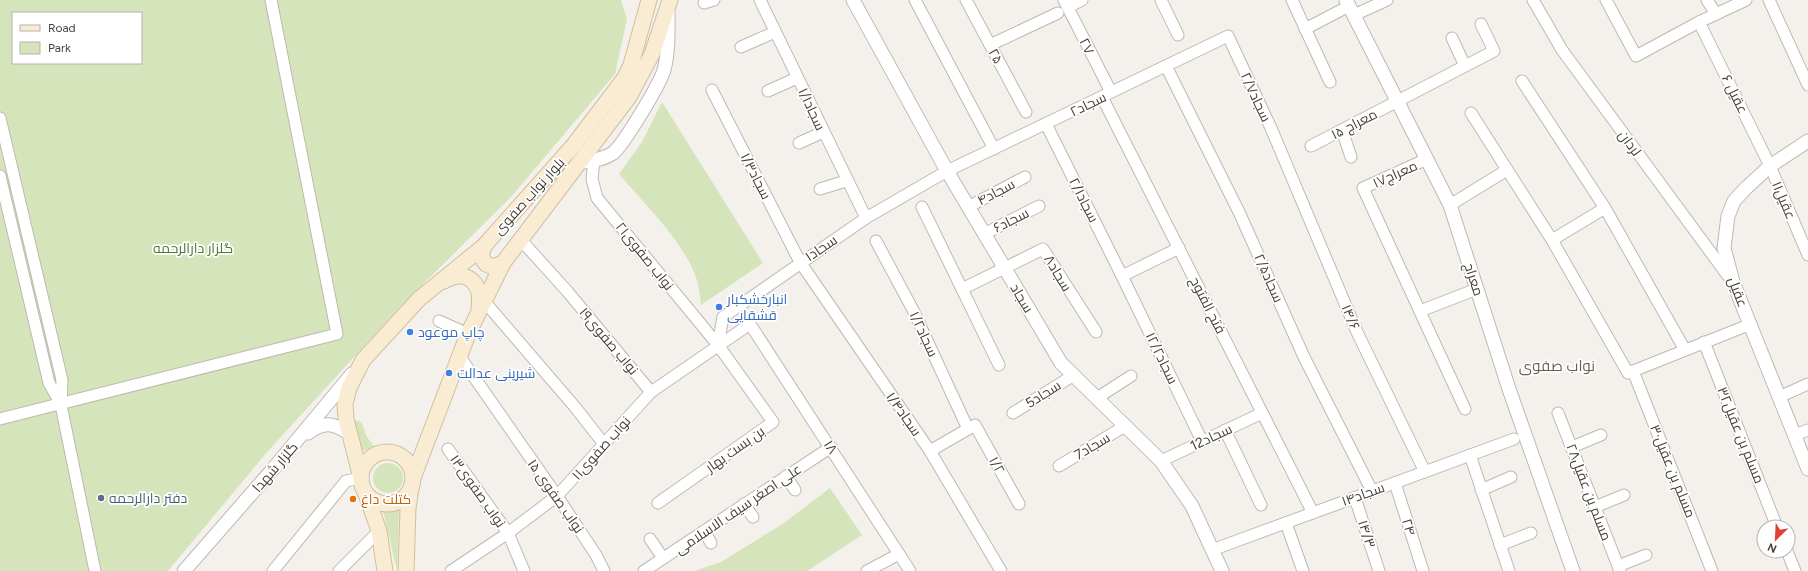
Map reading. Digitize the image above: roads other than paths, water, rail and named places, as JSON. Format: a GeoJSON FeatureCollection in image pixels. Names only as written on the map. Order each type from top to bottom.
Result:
{"type":"FeatureCollection","features":[{"type":"Feature","properties":{"kind":"main road","name":"بلوار نواب صفوی"},"geometry":{"type":"LineString","coordinates":[[361,478],[350,434],[345,404],[349,388],[363,360],[419,299],[484,246],[573,146],[624,79],[631,65],[649,0]]}},
{"type":"Feature","properties":{"kind":"main road","name":"بلوار نواب صفوی"},"geometry":{"type":"LineString","coordinates":[[412,482],[468,334],[503,263],[629,97],[652,54],[669,4]]}},
{"type":"Feature","properties":{"kind":"main road"},"geometry":{"type":"LineString","coordinates":[[484,246],[481,257],[486,264],[493,267],[503,263]]}},
{"type":"Feature","properties":{"kind":"main road"},"geometry":{"type":"LineString","coordinates":[[419,299],[449,278],[461,276],[472,281],[479,290],[481,294],[481,306]]}},
{"type":"Feature","properties":{"kind":"main road"},"geometry":{"type":"LineString","coordinates":[[385,571],[379,531],[362,486],[361,478],[362,470],[369,460],[379,454],[387,452],[395,453],[405,460],[412,470],[412,482],[408,508],[406,571]]}},
{"type":"Feature","properties":{"kind":"main road"},"geometry":{"type":"LineString","coordinates":[[366,494],[379,503],[395,503],[402,500],[412,482]]}},
{"type":"Feature","properties":{"kind":"street"},"geometry":{"type":"LineString","coordinates":[[0,419],[61,405],[337,334],[271,0]]}},
{"type":"Feature","properties":{"kind":"street","name":"۱/۱سجاد"},"geometry":{"type":"LineString","coordinates":[[760,0],[846,181],[866,218]]}},
{"type":"Feature","properties":{"kind":"street","name":"سجاد"},"geometry":{"type":"LineString","coordinates":[[854,0],[968,207],[1061,363],[1161,461],[1192,506],[1222,571]]}},
{"type":"Feature","properties":{"kind":"street"},"geometry":{"type":"LineString","coordinates":[[915,0],[994,149]]}},
{"type":"Feature","properties":{"kind":"street","name":"۲۵"},"geometry":{"type":"LineString","coordinates":[[966,0],[1026,112]]}},
{"type":"Feature","properties":{"kind":"street"},"geometry":{"type":"LineString","coordinates":[[990,45],[1063,6],[1082,0]]}},
{"type":"Feature","properties":{"kind":"street"},"geometry":{"type":"LineString","coordinates":[[1161,0],[1178,35]]}},
{"type":"Feature","properties":{"kind":"street"},"geometry":{"type":"LineString","coordinates":[[1292,0],[1330,82]]}},
{"type":"Feature","properties":{"kind":"street"},"geometry":{"type":"LineString","coordinates":[[1305,29],[1350,7],[1387,0]]}},
{"type":"Feature","properties":{"kind":"street","name":"لردان"},"geometry":{"type":"LineString","coordinates":[[1532,0],[1562,50],[1733,282]]}},
{"type":"Feature","properties":{"kind":"street"},"geometry":{"type":"LineString","coordinates":[[1606,0],[1636,56],[1699,22],[1746,0]]}},
{"type":"Feature","properties":{"kind":"street"},"geometry":{"type":"LineString","coordinates":[[1707,0],[1716,14]]}},
{"type":"Feature","properties":{"kind":"street"},"geometry":{"type":"LineString","coordinates":[[1769,0],[1808,85]]}},
{"type":"Feature","properties":{"kind":"street"},"geometry":{"type":"LineString","coordinates":[[578,163],[601,159],[614,152],[634,126],[664,71],[668,43],[669,4]]}},
{"type":"Feature","properties":{"kind":"street","name":"۲۷"},"geometry":{"type":"LineString","coordinates":[[1063,6],[1106,94]]}},
{"type":"Feature","properties":{"kind":"street","name":"معراج"},"geometry":{"type":"LineString","coordinates":[[1350,7],[1450,205],[1509,389],[1574,571]]}},
{"type":"Feature","properties":{"kind":"street","name":"عقیل ۶"},"geometry":{"type":"LineString","coordinates":[[1699,22],[1770,166]]}},
{"type":"Feature","properties":{"kind":"street","name":"معراج ۱۵"},"geometry":{"type":"LineString","coordinates":[[1311,146],[1494,51],[1481,24]]}},
{"type":"Feature","properties":{"kind":"street"},"geometry":{"type":"LineString","coordinates":[[741,48],[775,32]]}},
{"type":"Feature","properties":{"kind":"street","name":"۲سجاد"},"geometry":{"type":"LineString","coordinates":[[948,171],[1228,36]]}},
{"type":"Feature","properties":{"kind":"street","name":"سجاد۲/۷"},"geometry":{"type":"LineString","coordinates":[[1228,36],[1284,160]]}},
{"type":"Feature","properties":{"kind":"street"},"geometry":{"type":"LineString","coordinates":[[1452,38],[1465,66]]}},
{"type":"Feature","properties":{"kind":"street","name":"۲/۵سجاد"},"geometry":{"type":"LineString","coordinates":[[1166,66],[1239,212],[1304,357],[1372,491]]}},
{"type":"Feature","properties":{"kind":"street"},"geometry":{"type":"LineString","coordinates":[[768,91],[797,78]]}},
{"type":"Feature","properties":{"kind":"street"},"geometry":{"type":"LineString","coordinates":[[1522,81],[1605,208],[1685,350]]}},
{"type":"Feature","properties":{"kind":"street","name":"۱/۳سجاد"},"geometry":{"type":"LineString","coordinates":[[712,90],[800,262]]}},
{"type":"Feature","properties":{"kind":"street","name":"فتح الفتوح"},"geometry":{"type":"LineString","coordinates":[[1106,94],[1179,248],[1313,513]]}},
{"type":"Feature","properties":{"kind":"street"},"geometry":{"type":"LineString","coordinates":[[1471,113],[1552,240],[1628,373],[1750,324]]}},
{"type":"Feature","properties":{"kind":"street"},"geometry":{"type":"LineString","coordinates":[[0,118],[62,380],[61,405],[95,571]]}},
{"type":"Feature","properties":{"kind":"street","name":"۲/۱سجاد"},"geometry":{"type":"LineString","coordinates":[[1046,124],[1122,276]]}},
{"type":"Feature","properties":{"kind":"street"},"geometry":{"type":"LineString","coordinates":[[1342,130],[1351,157]]}},
{"type":"Feature","properties":{"kind":"street"},"geometry":{"type":"LineString","coordinates":[[799,143],[823,132]]}},
{"type":"Feature","properties":{"kind":"street","name":"عقیل"},"geometry":{"type":"LineString","coordinates":[[1808,143],[1770,166],[1734,201],[1728,216],[1724,248],[1733,282],[1808,467]]}},
{"type":"Feature","properties":{"kind":"street","name":"معراج۱۷"},"geometry":{"type":"LineString","coordinates":[[1420,311],[1363,188],[1427,159]]}},
{"type":"Feature","properties":{"kind":"street","name":"۲۱نواب صفوی"},"geometry":{"type":"LineString","coordinates":[[594,160],[592,179],[597,198],[718,345]]}},
{"type":"Feature","properties":{"kind":"street","name":"۱۴/۶"},"geometry":{"type":"LineString","coordinates":[[1284,160],[1357,332],[1425,472]]}},
{"type":"Feature","properties":{"kind":"street","name":"عقیل۱۱"},"geometry":{"type":"LineString","coordinates":[[1770,166],[1808,255]]}},
{"type":"Feature","properties":{"kind":"street"},"geometry":{"type":"LineString","coordinates":[[1450,205],[1507,170]]}},
{"type":"Feature","properties":{"kind":"street","name":"۱سجاد"},"geometry":{"type":"LineString","coordinates":[[718,345],[723,317],[800,262],[866,218],[948,171]]}},
{"type":"Feature","properties":{"kind":"street"},"geometry":{"type":"LineString","coordinates":[[0,176],[49,383],[61,405]]}},
{"type":"Feature","properties":{"kind":"street","name":"۴سجاد"},"geometry":{"type":"LineString","coordinates":[[968,207],[1025,177]]}},
{"type":"Feature","properties":{"kind":"street"},"geometry":{"type":"LineString","coordinates":[[820,189],[846,181]]}},
{"type":"Feature","properties":{"kind":"street","name":"۶سجاد"},"geometry":{"type":"LineString","coordinates":[[984,234],[1039,206]]}},
{"type":"Feature","properties":{"kind":"street"},"geometry":{"type":"LineString","coordinates":[[922,207],[999,365]]}},
{"type":"Feature","properties":{"kind":"street"},"geometry":{"type":"LineString","coordinates":[[1552,240],[1605,208]]}},
{"type":"Feature","properties":{"kind":"street","name":"۱۹نواب صفوی"},"geometry":{"type":"LineString","coordinates":[[521,240],[651,392]]}},
{"type":"Feature","properties":{"kind":"street","name":"۱/۲سجاد"},"geometry":{"type":"LineString","coordinates":[[876,241],[913,310],[972,427]]}},
{"type":"Feature","properties":{"kind":"street"},"geometry":{"type":"LineString","coordinates":[[1122,276],[1179,248]]}},
{"type":"Feature","properties":{"kind":"street","name":"۸سجاد"},"geometry":{"type":"LineString","coordinates":[[1004,268],[1043,250],[1096,332]]}},
{"type":"Feature","properties":{"kind":"street","name":"۱/۴سجاد"},"geometry":{"type":"LineString","coordinates":[[800,262],[930,451],[1001,571]]}},
{"type":"Feature","properties":{"kind":"street"},"geometry":{"type":"LineString","coordinates":[[962,289],[1004,268]]}},
{"type":"Feature","properties":{"kind":"street","name":"۱۲/۲سجاد"},"geometry":{"type":"LineString","coordinates":[[1122,276],[1202,441]]}},
{"type":"Feature","properties":{"kind":"street"},"geometry":{"type":"LineString","coordinates":[[1465,408],[1420,311],[1477,289]]}},
{"type":"Feature","properties":{"kind":"street"},"geometry":{"type":"LineString","coordinates":[[481,306],[532,356],[604,444]]}},
{"type":"Feature","properties":{"kind":"street"},"geometry":{"type":"LineString","coordinates":[[439,321],[468,334]]}},
{"type":"Feature","properties":{"kind":"street","name":"۱۱نواب صفوی"},"geometry":{"type":"LineString","coordinates":[[451,571],[508,533],[557,496],[651,392],[750,324]]}},
{"type":"Feature","properties":{"kind":"street","name":"۱۸"},"geometry":{"type":"LineString","coordinates":[[750,324],[831,446],[910,571]]}},
{"type":"Feature","properties":{"kind":"street","name":"مسلم بن عقیل۳۲"},"geometry":{"type":"LineString","coordinates":[[1704,342],[1774,519]]}},
{"type":"Feature","properties":{"kind":"street","name":"بن بست بهار"},"geometry":{"type":"LineString","coordinates":[[658,503],[773,422],[718,345]]}},
{"type":"Feature","properties":{"kind":"street","name":"نواب صفوی ۱۵"},"geometry":{"type":"LineString","coordinates":[[460,357],[557,496],[596,555],[604,571]]}},
{"type":"Feature","properties":{"kind":"street","name":"گلزار شهدا"},"geometry":{"type":"LineString","coordinates":[[184,571],[332,400],[363,360]]}},
{"type":"Feature","properties":{"kind":"street","name":"مسلم بن عقیل۳۰"},"geometry":{"type":"LineString","coordinates":[[1633,371],[1712,571]]}},
{"type":"Feature","properties":{"kind":"street","name":"5سجاد"},"geometry":{"type":"LineString","coordinates":[[1013,413],[1074,376]]}},
{"type":"Feature","properties":{"kind":"street"},"geometry":{"type":"LineString","coordinates":[[1097,398],[1131,376]]}},
{"type":"Feature","properties":{"kind":"street"},"geometry":{"type":"LineString","coordinates":[[1780,397],[1808,384]]}},
{"type":"Feature","properties":{"kind":"street","name":"12سجاد"},"geometry":{"type":"LineString","coordinates":[[1161,461],[1262,412]]}},
{"type":"Feature","properties":{"kind":"street","name":"مسلم بن عقیل۲۸"},"geometry":{"type":"LineString","coordinates":[[1558,412],[1619,568]]}},
{"type":"Feature","properties":{"kind":"street"},"geometry":{"type":"LineString","coordinates":[[273,469],[317,426],[324,424],[334,425],[350,434]]}},
{"type":"Feature","properties":{"kind":"street","name":"7سجاد"},"geometry":{"type":"LineString","coordinates":[[1059,466],[1125,426]]}},
{"type":"Feature","properties":{"kind":"street"},"geometry":{"type":"LineString","coordinates":[[930,451],[972,427]]}},
{"type":"Feature","properties":{"kind":"street","name":"۱/۲"},"geometry":{"type":"LineString","coordinates":[[972,427],[1019,504]]}},
{"type":"Feature","properties":{"kind":"street"},"geometry":{"type":"LineString","coordinates":[[1225,430],[1261,505]]}},
{"type":"Feature","properties":{"kind":"street"},"geometry":{"type":"LineString","coordinates":[[1795,435],[1808,430]]}},
{"type":"Feature","properties":{"kind":"street"},"geometry":{"type":"LineString","coordinates":[[1572,447],[1601,435]]}},
{"type":"Feature","properties":{"kind":"street","name":"۱۴سجاد"},"geometry":{"type":"LineString","coordinates":[[1212,550],[1514,439]]}},
{"type":"Feature","properties":{"kind":"street","name":"علی اصغر سیف الاسلامی"},"geometry":{"type":"LineString","coordinates":[[644,571],[831,446]]}},
{"type":"Feature","properties":{"kind":"street","name":"۱۳نواب صفوی"},"geometry":{"type":"LineString","coordinates":[[448,449],[508,533],[524,571]]}},
{"type":"Feature","properties":{"kind":"street"},"geometry":{"type":"LineString","coordinates":[[1470,455],[1509,571]]}},
{"type":"Feature","properties":{"kind":"street"},"geometry":{"type":"LineString","coordinates":[[786,476],[795,490]]}},
{"type":"Feature","properties":{"kind":"street"},"geometry":{"type":"LineString","coordinates":[[1481,490],[1511,477]]}},
{"type":"Feature","properties":{"kind":"street"},"geometry":{"type":"LineString","coordinates":[[273,571],[346,481],[361,478]]}},
{"type":"Feature","properties":{"kind":"street","name":"۲۴"},"geometry":{"type":"LineString","coordinates":[[1395,483],[1423,571]]}},
{"type":"Feature","properties":{"kind":"street"},"geometry":{"type":"LineString","coordinates":[[1595,507],[1624,495]]}},
{"type":"Feature","properties":{"kind":"street","name":"۱۴/۳"},"geometry":{"type":"LineString","coordinates":[[1355,498],[1379,571]]}},
{"type":"Feature","properties":{"kind":"street"},"geometry":{"type":"LineString","coordinates":[[744,504],[753,517]]}},
{"type":"Feature","properties":{"kind":"street"},"geometry":{"type":"LineString","coordinates":[[1286,523],[1303,571]]}},
{"type":"Feature","properties":{"kind":"street"},"geometry":{"type":"LineString","coordinates":[[339,571],[379,531]]}},
{"type":"Feature","properties":{"kind":"street"},"geometry":{"type":"LineString","coordinates":[[704,531],[711,543]]}},
{"type":"Feature","properties":{"kind":"street"},"geometry":{"type":"LineString","coordinates":[[1500,545],[1531,533]]}},
{"type":"Feature","properties":{"kind":"street"},"geometry":{"type":"LineString","coordinates":[[650,539],[664,558]]}},
{"type":"Feature","properties":{"kind":"street"},"geometry":{"type":"LineString","coordinates":[[867,571],[899,554]]}},
{"type":"Feature","properties":{"kind":"street"},"geometry":{"type":"LineString","coordinates":[[1619,568],[1646,555]]}},
{"type":"Feature","properties":{"kind":"street"},"geometry":{"type":"LineString","coordinates":[[1790,559],[1795,571]]}},
{"type":"Feature","properties":{"kind":"place","name":"انبارخشکبار قشقایی"},"geometry":{"type":"Point","coordinates":[719,307]}},
{"type":"Feature","properties":{"kind":"place","name":"چاپ موعود"},"geometry":{"type":"Point","coordinates":[410,332]}},
{"type":"Feature","properties":{"kind":"place","name":"شیرینی عدالت"},"geometry":{"type":"Point","coordinates":[449,373]}},
{"type":"Feature","properties":{"kind":"place","name":"دفتر دارالرحمه"},"geometry":{"type":"Point","coordinates":[101,498]}},
{"type":"Feature","properties":{"kind":"place","name":"کتلت داغ"},"geometry":{"type":"Point","coordinates":[353,499]}},
{"type":"Feature","properties":{"kind":"district","name":"نواب صفوی"},"geometry":{"type":"Point","coordinates":[1557,366]}},
{"type":"Feature","properties":{"kind":"park label","name":"گلزار دارالرحمه"},"geometry":{"type":"Point","coordinates":[193,248]}}]}
